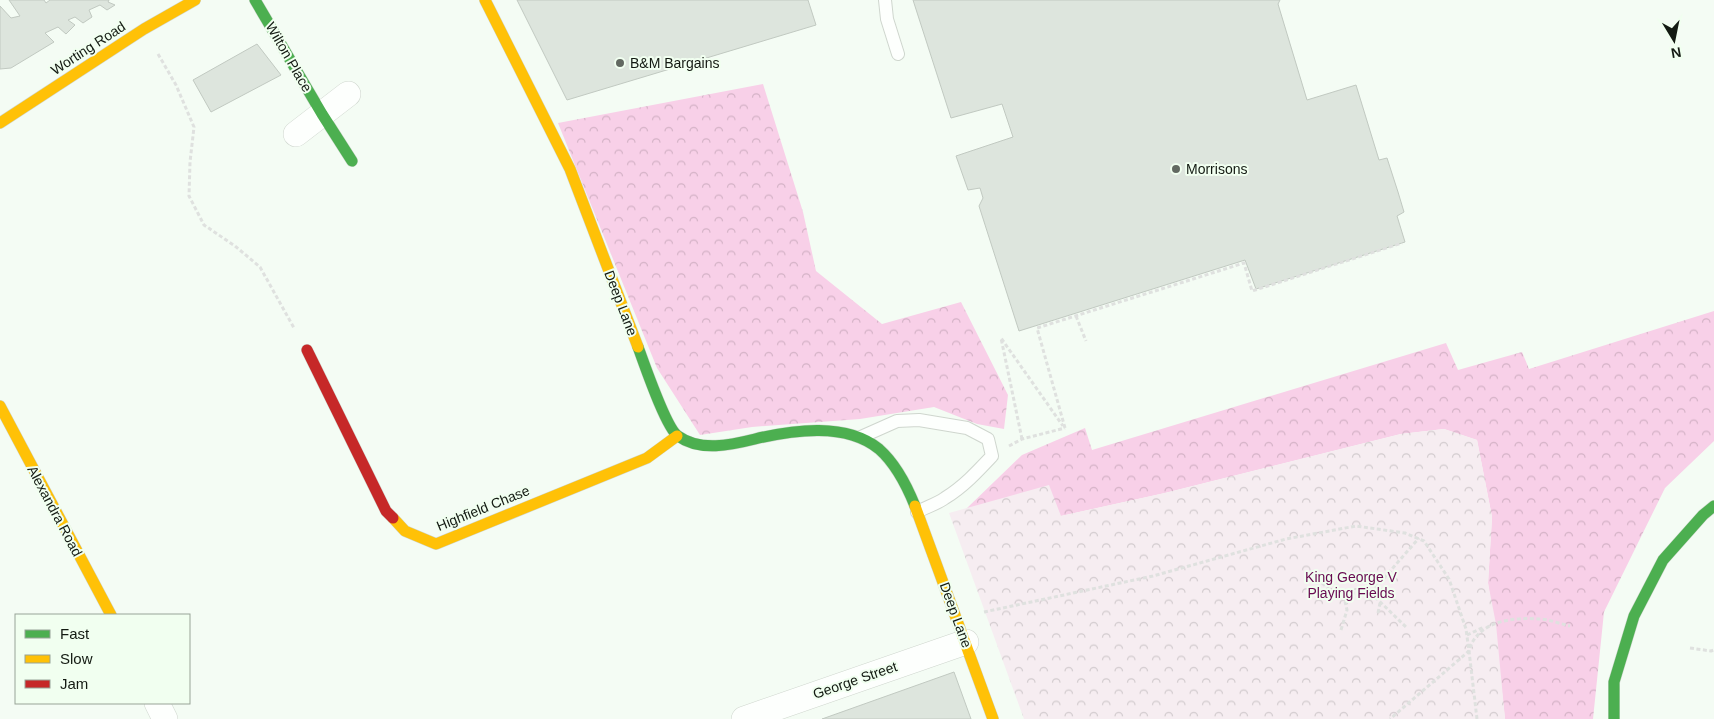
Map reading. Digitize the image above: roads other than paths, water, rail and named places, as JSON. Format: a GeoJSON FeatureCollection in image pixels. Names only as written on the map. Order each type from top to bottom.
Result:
{"type":"FeatureCollection","features":[{"type":"Feature","properties":{"kind":"street","name":"Worting Road"},"geometry":{"type":"LineString","coordinates":[[0,123],[144,29],[195,0]]}},
{"type":"Feature","properties":{"kind":"street","name":"Wilton Place"},"geometry":{"type":"LineString","coordinates":[[255,0],[352,161]]}},
{"type":"Feature","properties":{"kind":"street","name":"Deep Lane"},"geometry":{"type":"LineString","coordinates":[[485,0],[570,169],[661,407],[677,436],[694,443],[722,447],[766,437],[810,431],[843,434],[861,438],[879,448],[895,467],[917,512],[966,642],[992,719]]}},
{"type":"Feature","properties":{"kind":"street"},"geometry":{"type":"LineString","coordinates":[[296,134],[348,94]]}},
{"type":"Feature","properties":{"kind":"street","name":"Highfield Chase"},"geometry":{"type":"LineString","coordinates":[[307,350],[386,511],[405,531],[436,544],[647,458],[677,436]]}},
{"type":"Feature","properties":{"kind":"street","name":"Alexandra Road"},"geometry":{"type":"LineString","coordinates":[[0,406],[109,614]]}},
{"type":"Feature","properties":{"kind":"street"},"geometry":{"type":"LineString","coordinates":[[1614,719],[1614,682],[1634,616],[1663,560],[1703,515],[1714,506]]}},
{"type":"Feature","properties":{"kind":"street","name":"George Street"},"geometry":{"type":"LineString","coordinates":[[744,719],[966,642]]}},
{"type":"Feature","properties":{"kind":"street"},"geometry":{"type":"LineString","coordinates":[[158,704],[165,719]]}},
{"type":"Feature","properties":{"kind":"lane"},"geometry":{"type":"LineString","coordinates":[[885,0],[887,19],[898,54]]}},
{"type":"Feature","properties":{"kind":"lane"},"geometry":{"type":"LineString","coordinates":[[861,438],[898,421],[919,420],[967,428],[988,439],[992,456],[976,473],[961,488],[943,500],[917,512]]}},
{"type":"Feature","properties":{"kind":"place","name":"B&M Bargains"},"geometry":{"type":"Point","coordinates":[620,63]}},
{"type":"Feature","properties":{"kind":"place","name":"Morrisons"},"geometry":{"type":"Point","coordinates":[1176,169]}},
{"type":"Feature","properties":{"kind":"park label","name":"King George V Playing Fields"},"geometry":{"type":"Point","coordinates":[1351,586]}}]}
